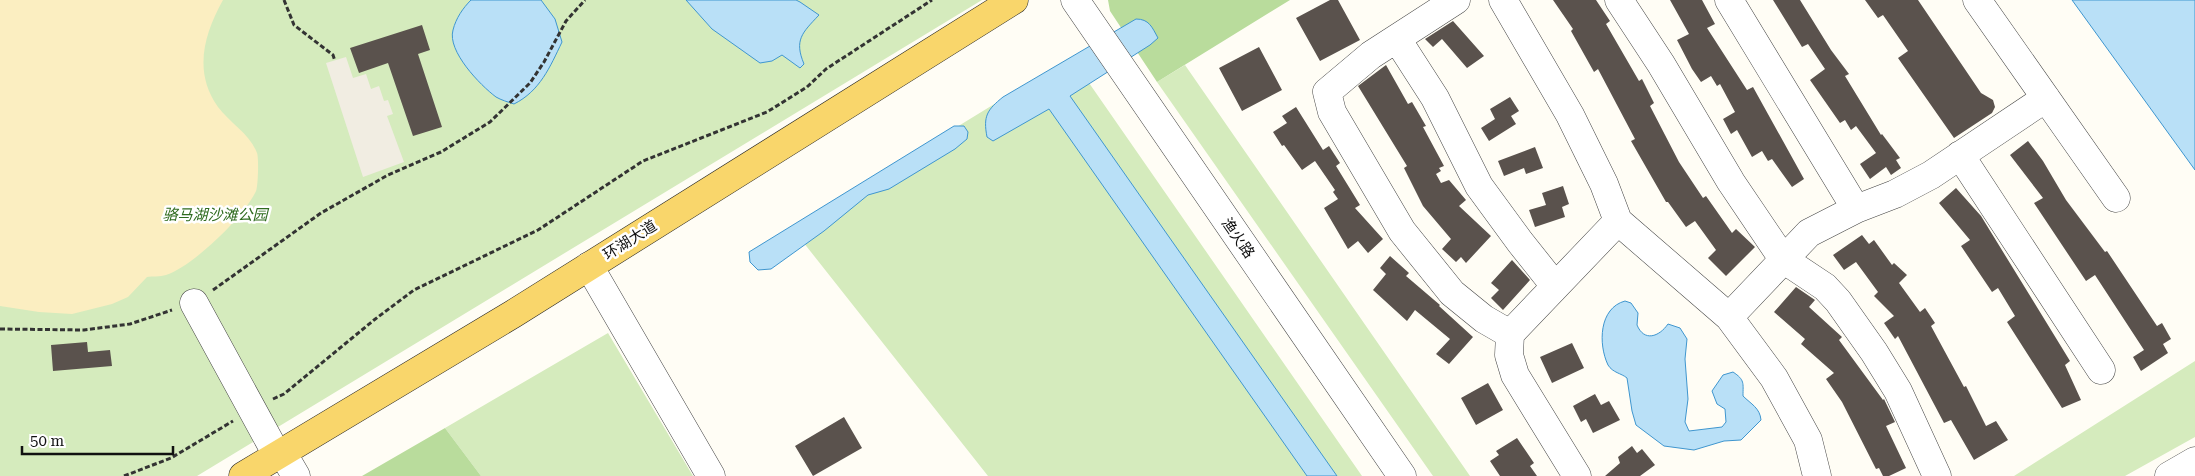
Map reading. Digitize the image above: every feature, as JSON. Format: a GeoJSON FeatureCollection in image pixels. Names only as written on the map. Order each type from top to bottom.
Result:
{"type":"FeatureCollection","features":[{"type":"Feature","properties":{"kind":"main road","name":"环湖大道"},"geometry":{"type":"LineString","coordinates":[[267,465],[1014,0]]}},
{"type":"Feature","properties":{"kind":"street","name":"渔火路"},"geometry":{"type":"LineString","coordinates":[[1074,0],[1402,476]]}},
{"type":"Feature","properties":{"kind":"street"},"geometry":{"type":"LineString","coordinates":[[1456,0],[1371,55],[1326,92],[1332,112],[1402,231],[1452,293],[1484,318],[1510,334]]}},
{"type":"Feature","properties":{"kind":"street"},"geometry":{"type":"LineString","coordinates":[[1503,0],[1570,116],[1604,184],[1618,221],[1729,317],[1774,378],[1808,440],[1818,476]]}},
{"type":"Feature","properties":{"kind":"street"},"geometry":{"type":"LineString","coordinates":[[1619,0],[1662,64],[1731,182],[1783,259],[1825,287],[1838,301],[1858,330],[1898,391],[1937,476]]}},
{"type":"Feature","properties":{"kind":"street"},"geometry":{"type":"LineString","coordinates":[[1729,0],[1856,209]]}},
{"type":"Feature","properties":{"kind":"street"},"geometry":{"type":"LineString","coordinates":[[1977,0],[2116,198]]}},
{"type":"Feature","properties":{"kind":"street"},"geometry":{"type":"LineString","coordinates":[[1396,39],[1435,98],[1479,186],[1555,286]]}},
{"type":"Feature","properties":{"kind":"street"},"geometry":{"type":"LineString","coordinates":[[1729,317],[1809,233],[1856,209],[1895,194],[1931,175],[2046,98]]}},
{"type":"Feature","properties":{"kind":"street"},"geometry":{"type":"LineString","coordinates":[[1960,155],[2101,370]]}},
{"type":"Feature","properties":{"kind":"street"},"geometry":{"type":"LineString","coordinates":[[1577,476],[1515,375],[1510,355],[1510,334],[1618,221]]}},
{"type":"Feature","properties":{"kind":"street"},"geometry":{"type":"LineString","coordinates":[[589,266],[711,476]]}},
{"type":"Feature","properties":{"kind":"street"},"geometry":{"type":"LineString","coordinates":[[194,303],[252,410],[267,465],[296,476]]}},
{"type":"Feature","properties":{"kind":"street"},"geometry":{"type":"LineString","coordinates":[[2169,476],[2195,461]]}},
{"type":"Feature","properties":{"kind":"path"},"geometry":{"type":"LineString","coordinates":[[284,0],[294,25],[333,55],[335,61]]}},
{"type":"Feature","properties":{"kind":"path"},"geometry":{"type":"LineString","coordinates":[[0,329],[84,330],[130,324],[194,303],[321,213],[388,175],[441,152],[490,122],[530,83],[544,62],[566,21],[585,0]]}},
{"type":"Feature","properties":{"kind":"path"},"geometry":{"type":"LineString","coordinates":[[124,476],[171,458],[252,410],[284,394],[374,320],[414,290],[538,230],[644,161],[767,112],[807,86],[826,68],[932,0]]}},
{"type":"Feature","properties":{"kind":"green space","name":"骆马湖沙滩公园"},"geometry":{"type":"Polygon","coordinates":[[[0,0],[982,0],[197,476],[0,476],[0,0]]]}},
{"type":"Feature","properties":{"kind":"green space"},"geometry":{"type":"Polygon","coordinates":[[[1108,0],[1290,0],[1157,82],[1110,11],[1108,0]]]}},
{"type":"Feature","properties":{"kind":"green space"},"geometry":{"type":"Polygon","coordinates":[[[1071,57],[1362,476],[988,476],[792,228],[1071,57]]]}},
{"type":"Feature","properties":{"kind":"green space"},"geometry":{"type":"Polygon","coordinates":[[[1185,65],[1470,476],[1433,476],[1157,82],[1185,65]]]}},
{"type":"Feature","properties":{"kind":"green space"},"geometry":{"type":"Polygon","coordinates":[[[608,333],[693,476],[481,476],[445,428],[608,333]]]}},
{"type":"Feature","properties":{"kind":"green space"},"geometry":{"type":"Polygon","coordinates":[[[2195,361],[2195,437],[2125,476],[2014,476],[2195,361]]]}},
{"type":"Feature","properties":{"kind":"green space"},"geometry":{"type":"Polygon","coordinates":[[[445,428],[481,476],[362,476],[445,428]]]}},
{"type":"Feature","properties":{"kind":"sand"},"geometry":{"type":"Polygon","coordinates":[[[0,0],[223,0],[206,40],[204,67],[206,80],[210,94],[218,107],[245,134],[254,146],[258,160],[256,191],[241,214],[230,226],[189,262],[164,276],[147,277],[128,297],[112,304],[72,314],[39,312],[0,306],[0,0]]]}},
{"type":"Feature","properties":{"kind":"shaded area"},"geometry":{"type":"Polygon","coordinates":[[[346,57],[353,78],[366,74],[371,89],[379,86],[384,101],[388,100],[393,114],[387,116],[404,162],[363,177],[326,63],[346,57]]]}},
{"type":"Feature","properties":{"kind":"water"},"geometry":{"type":"Polygon","coordinates":[[[471,0],[541,0],[555,19],[562,42],[558,51],[537,85],[523,99],[514,104],[496,97],[482,84],[466,67],[455,48],[452,38],[454,26],[465,6],[471,0]]]}},
{"type":"Feature","properties":{"kind":"water"},"geometry":{"type":"Polygon","coordinates":[[[686,0],[796,0],[800,2],[819,15],[801,37],[800,49],[804,64],[800,68],[782,55],[772,61],[760,63],[712,29],[686,0]]]}},
{"type":"Feature","properties":{"kind":"water"},"geometry":{"type":"Polygon","coordinates":[[[2072,0],[2195,0],[2195,170],[2072,0]]]}},
{"type":"Feature","properties":{"kind":"water"},"geometry":{"type":"Polygon","coordinates":[[[1136,19],[1147,22],[1158,38],[1070,96],[1337,476],[1307,476],[1049,109],[993,141],[987,137],[986,119],[988,114],[993,106],[1003,97],[1136,19]]]}},
{"type":"Feature","properties":{"kind":"water"},"geometry":{"type":"Polygon","coordinates":[[[954,126],[964,126],[968,132],[967,139],[955,149],[889,189],[868,195],[824,231],[771,269],[758,270],[750,262],[749,252],[954,126]]]}},
{"type":"Feature","properties":{"kind":"water"},"geometry":{"type":"Polygon","coordinates":[[[1625,301],[1631,303],[1638,313],[1637,325],[1644,334],[1648,336],[1656,335],[1668,324],[1680,328],[1687,339],[1685,359],[1688,399],[1685,422],[1689,431],[1722,427],[1726,422],[1725,409],[1717,404],[1712,391],[1723,375],[1733,372],[1740,377],[1743,385],[1743,396],[1757,409],[1761,420],[1741,440],[1724,441],[1694,450],[1664,446],[1636,425],[1627,378],[1608,365],[1602,337],[1603,328],[1610,311],[1616,305],[1625,301]]]}},
{"type":"Feature","properties":{"kind":"building"},"geometry":{"type":"Polygon","coordinates":[[[1330,0],[1338,0],[1360,40],[1320,61],[1296,18],[1330,0]]]}},
{"type":"Feature","properties":{"kind":"building"},"geometry":{"type":"Polygon","coordinates":[[[1553,0],[1596,0],[1610,21],[1606,24],[1639,81],[1642,79],[1654,103],[1650,106],[1679,162],[1703,198],[1706,196],[1732,233],[1736,229],[1755,247],[1726,276],[1708,258],[1716,250],[1695,221],[1686,227],[1668,202],[1666,202],[1631,141],[1635,139],[1598,69],[1594,72],[1571,31],[1573,29],[1553,0]]]}},
{"type":"Feature","properties":{"kind":"building"},"geometry":{"type":"Polygon","coordinates":[[[1670,0],[1702,0],[1715,24],[1707,28],[1747,90],[1753,87],[1804,179],[1792,187],[1772,159],[1768,161],[1762,151],[1752,157],[1737,130],[1731,134],[1723,119],[1735,112],[1720,84],[1717,86],[1711,76],[1701,82],[1692,69],[1677,40],[1689,34],[1670,0]]]}},
{"type":"Feature","properties":{"kind":"building"},"geometry":{"type":"Polygon","coordinates":[[[1773,0],[1800,0],[1831,50],[1849,74],[1845,76],[1881,135],[1900,158],[1896,160],[1901,168],[1891,175],[1886,167],[1870,179],[1860,164],[1876,153],[1856,126],[1851,130],[1845,120],[1840,123],[1810,80],[1825,69],[1808,44],[1802,47],[1773,0]]]}},
{"type":"Feature","properties":{"kind":"building"},"geometry":{"type":"Polygon","coordinates":[[[1865,0],[1918,0],[1981,93],[1993,100],[1995,107],[1992,113],[1954,138],[1898,58],[1908,51],[1883,15],[1878,18],[1865,0]]]}},
{"type":"Feature","properties":{"kind":"building"},"geometry":{"type":"Polygon","coordinates":[[[1453,21],[1484,56],[1467,68],[1442,39],[1433,47],[1425,39],[1453,21]]]}},
{"type":"Feature","properties":{"kind":"building"},"geometry":{"type":"Polygon","coordinates":[[[422,25],[430,50],[418,54],[442,127],[413,136],[388,63],[359,73],[350,48],[422,25]]]}},
{"type":"Feature","properties":{"kind":"building"},"geometry":{"type":"Polygon","coordinates":[[[1259,47],[1282,90],[1242,111],[1219,68],[1259,47]]]}},
{"type":"Feature","properties":{"kind":"building"},"geometry":{"type":"Polygon","coordinates":[[[1386,65],[1408,104],[1412,102],[1426,126],[1423,127],[1444,166],[1439,168],[1441,171],[1436,174],[1441,183],[1449,180],[1466,200],[1459,206],[1491,236],[1466,263],[1461,257],[1456,262],[1442,249],[1451,239],[1423,206],[1404,168],[1407,166],[1358,86],[1386,65]]]}},
{"type":"Feature","properties":{"kind":"building"},"geometry":{"type":"Polygon","coordinates":[[[1510,97],[1519,111],[1511,116],[1516,124],[1489,141],[1481,128],[1495,119],[1490,109],[1510,97]]]}},
{"type":"Feature","properties":{"kind":"building"},"geometry":{"type":"Polygon","coordinates":[[[1296,107],[1323,150],[1329,146],[1340,163],[1336,166],[1360,205],[1355,208],[1383,239],[1368,253],[1358,241],[1348,249],[1324,208],[1338,199],[1333,192],[1335,190],[1315,161],[1302,170],[1273,132],[1287,123],[1282,116],[1296,107]]]}},
{"type":"Feature","properties":{"kind":"building"},"geometry":{"type":"Polygon","coordinates":[[[2028,141],[2043,161],[2066,200],[2105,252],[2107,251],[2157,326],[2162,323],[2171,339],[2163,344],[2168,353],[2141,371],[2133,357],[2144,350],[2095,275],[2086,281],[2034,203],[2043,198],[2010,155],[2028,141]]]}},
{"type":"Feature","properties":{"kind":"building"},"geometry":{"type":"Polygon","coordinates":[[[1535,147],[1543,168],[1526,174],[1524,168],[1504,176],[1498,161],[1535,147]]]}},
{"type":"Feature","properties":{"kind":"building"},"geometry":{"type":"Polygon","coordinates":[[[1563,186],[1569,204],[1562,207],[1565,217],[1535,227],[1529,210],[1546,205],[1542,193],[1563,186]]]}},
{"type":"Feature","properties":{"kind":"building"},"geometry":{"type":"Polygon","coordinates":[[[1956,188],[1981,216],[2070,361],[2065,365],[2081,400],[2062,408],[2007,322],[2015,316],[1998,288],[1992,292],[1961,246],[1970,240],[1939,203],[1956,188]]]}},
{"type":"Feature","properties":{"kind":"building"},"geometry":{"type":"Polygon","coordinates":[[[1862,235],[1869,244],[1874,240],[1892,265],[1894,263],[1907,275],[1899,283],[1920,312],[1925,308],[1935,323],[1931,326],[1964,387],[1966,386],[1986,426],[1996,421],[2008,440],[1974,460],[1951,420],[1944,423],[1898,336],[1895,339],[1884,323],[1894,316],[1874,296],[1878,292],[1856,262],[1844,270],[1833,255],[1862,235]]]}},
{"type":"Feature","properties":{"kind":"building"},"geometry":{"type":"Polygon","coordinates":[[[1390,256],[1409,273],[1406,276],[1473,337],[1449,364],[1436,354],[1450,339],[1415,310],[1407,321],[1373,290],[1386,274],[1380,268],[1390,256]]]}},
{"type":"Feature","properties":{"kind":"building"},"geometry":{"type":"Polygon","coordinates":[[[1512,260],[1530,280],[1503,310],[1491,298],[1499,290],[1491,283],[1512,260]]]}},
{"type":"Feature","properties":{"kind":"building"},"geometry":{"type":"Polygon","coordinates":[[[1796,287],[1815,300],[1809,307],[1842,337],[1839,340],[1884,399],[1895,422],[1886,426],[1906,468],[1889,476],[1883,476],[1879,468],[1876,469],[1842,402],[1826,379],[1834,373],[1801,344],[1805,339],[1774,312],[1796,287]]]}},
{"type":"Feature","properties":{"kind":"building"},"geometry":{"type":"Polygon","coordinates":[[[87,342],[88,352],[110,350],[112,366],[53,371],[51,345],[87,342]]]}},
{"type":"Feature","properties":{"kind":"building"},"geometry":{"type":"Polygon","coordinates":[[[1572,343],[1584,368],[1552,383],[1540,357],[1572,343]]]}},
{"type":"Feature","properties":{"kind":"building"},"geometry":{"type":"Polygon","coordinates":[[[1488,383],[1503,410],[1476,425],[1461,398],[1488,383]]]}},
{"type":"Feature","properties":{"kind":"building"},"geometry":{"type":"Polygon","coordinates":[[[1595,394],[1601,405],[1609,401],[1620,420],[1593,433],[1586,419],[1581,422],[1573,406],[1595,394]]]}},
{"type":"Feature","properties":{"kind":"building"},"geometry":{"type":"Polygon","coordinates":[[[844,417],[862,448],[813,476],[795,446],[844,417]]]}},
{"type":"Feature","properties":{"kind":"building"},"geometry":{"type":"Polygon","coordinates":[[[1517,438],[1534,463],[1530,466],[1537,476],[1500,476],[1490,461],[1499,455],[1496,451],[1517,438]]]}},
{"type":"Feature","properties":{"kind":"building"},"geometry":{"type":"Polygon","coordinates":[[[1632,446],[1637,453],[1642,449],[1655,465],[1640,476],[1605,476],[1620,463],[1618,457],[1632,446]]]}}]}
